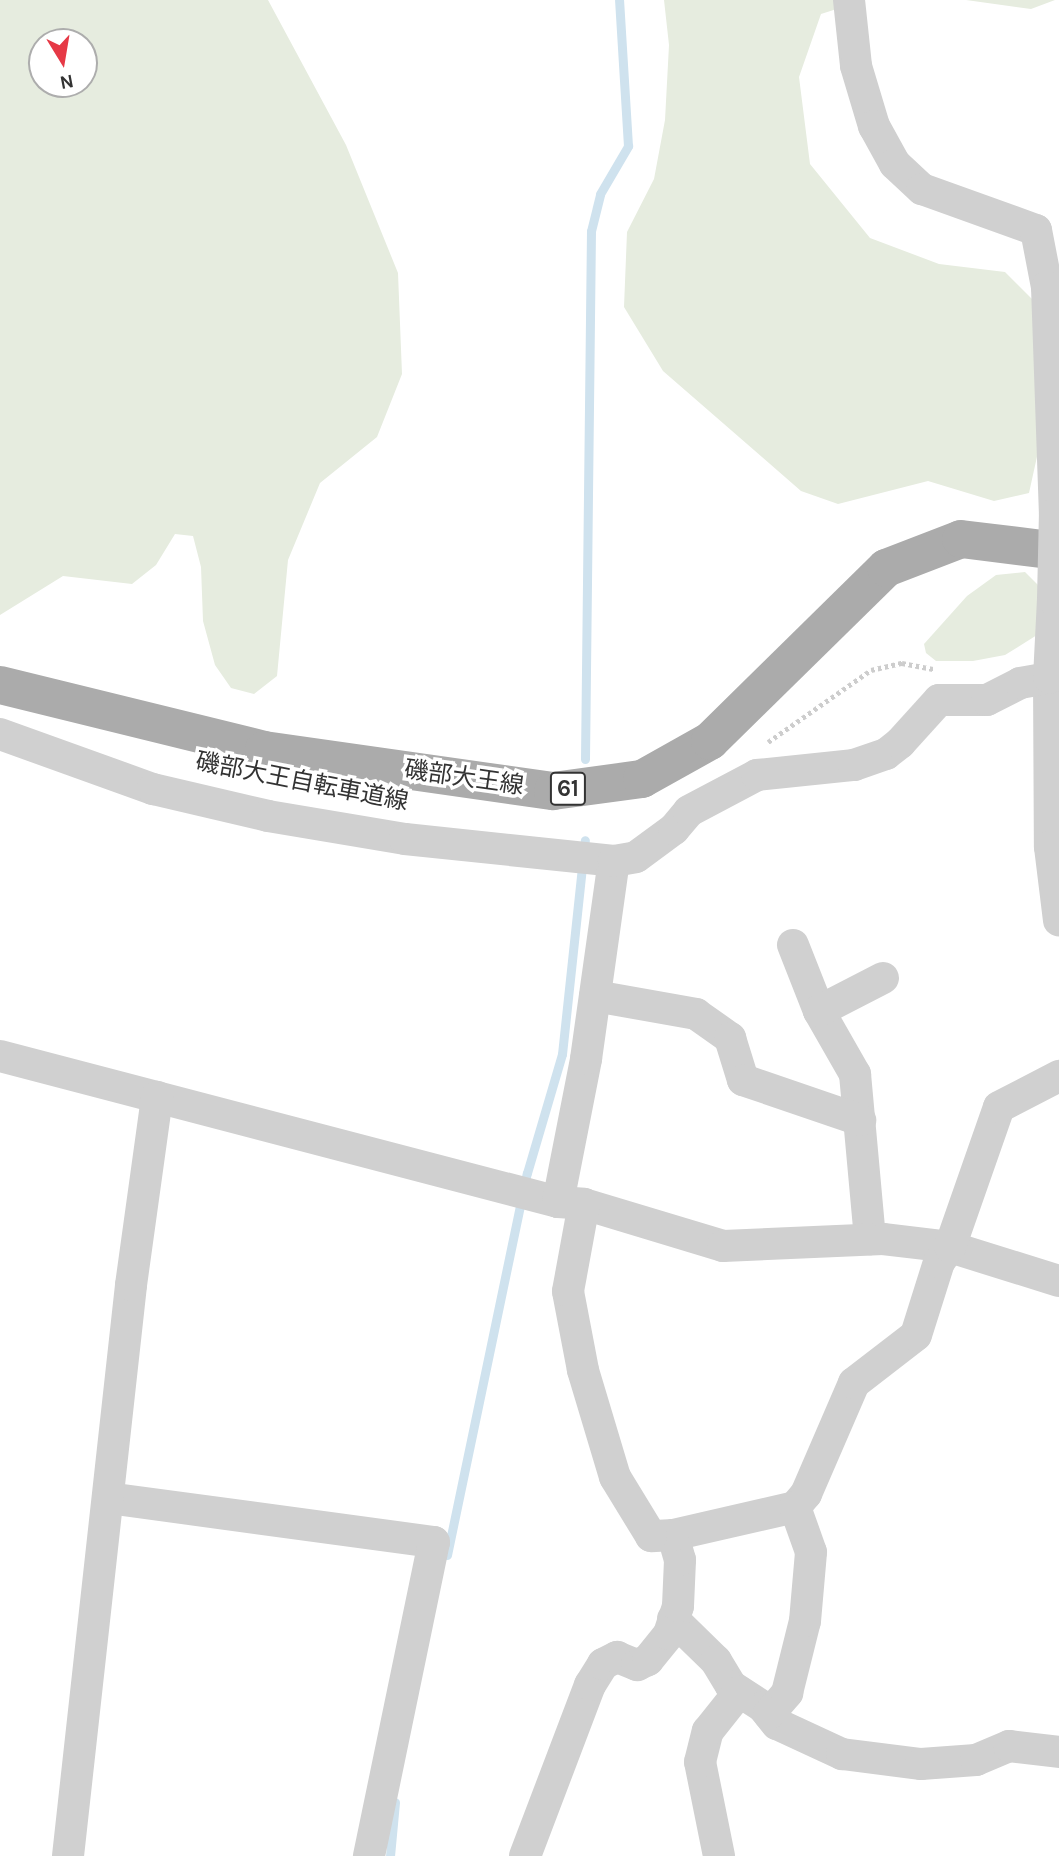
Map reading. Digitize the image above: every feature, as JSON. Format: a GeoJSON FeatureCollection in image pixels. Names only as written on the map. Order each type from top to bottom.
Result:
{"type":"FeatureCollection","features":[{"type":"Feature","properties":{"kind":"main road","name":"磯部大王線"},"geometry":{"type":"LineString","coordinates":[[0,685],[264,750],[566,790],[642,779],[710,741],[886,568],[961,539],[1057,532]]}},
{"type":"Feature","properties":{"kind":"street"},"geometry":{"type":"LineString","coordinates":[[849,0],[856,66],[874,126],[895,164],[922,189],[1036,230],[1047,287],[1057,532],[1049,678],[1051,847],[1059,920]]}},
{"type":"Feature","properties":{"kind":"street"},"geometry":{"type":"LineString","coordinates":[[0,734],[153,789],[268,816],[405,839],[614,861],[636,857],[674,829],[689,811],[757,775],[854,765],[886,754],[900,743],[939,701],[987,700],[1020,683],[1049,678]]}},
{"type":"Feature","properties":{"kind":"street"},"geometry":{"type":"LineString","coordinates":[[614,861],[571,1203],[568,1292],[583,1370],[615,1477],[651,1536],[673,1535],[795,1507],[806,1494],[854,1383],[916,1335],[939,1262],[950,1247],[999,1107],[1059,1076]]}},
{"type":"Feature","properties":{"kind":"street"},"geometry":{"type":"LineString","coordinates":[[793,945],[819,1011],[852,1065],[860,1121],[870,1239]]}},
{"type":"Feature","properties":{"kind":"street"},"geometry":{"type":"LineString","coordinates":[[819,1011],[883,978]]}},
{"type":"Feature","properties":{"kind":"street"},"geometry":{"type":"LineString","coordinates":[[595,996],[696,1014],[730,1038],[743,1080],[860,1121]]}},
{"type":"Feature","properties":{"kind":"street"},"geometry":{"type":"LineString","coordinates":[[0,1056],[571,1203],[723,1246],[870,1239],[950,1247],[1059,1281]]}},
{"type":"Feature","properties":{"kind":"street"},"geometry":{"type":"LineString","coordinates":[[68,1856],[157,1097]]}},
{"type":"Feature","properties":{"kind":"street"},"geometry":{"type":"LineString","coordinates":[[108,1498],[434,1542],[369,1856]]}},
{"type":"Feature","properties":{"kind":"street"},"geometry":{"type":"LineString","coordinates":[[769,1714],[787,1693],[805,1621],[811,1552],[795,1507]]}},
{"type":"Feature","properties":{"kind":"street"},"geometry":{"type":"LineString","coordinates":[[525,1856],[603,1664],[617,1657],[637,1665],[648,1660],[669,1634],[680,1560],[673,1535]]}},
{"type":"Feature","properties":{"kind":"street"},"geometry":{"type":"LineString","coordinates":[[673,1619],[716,1661],[739,1692],[769,1714],[777,1724],[842,1754],[946,1764],[976,1760],[1009,1746],[1059,1752]]}},
{"type":"Feature","properties":{"kind":"street"},"geometry":{"type":"LineString","coordinates":[[719,1856],[700,1762],[708,1731],[739,1692]]}},
{"type":"Feature","properties":{"kind":"path"},"geometry":{"type":"LineString","coordinates":[[757,750],[871,670],[901,663],[946,671]]}},
{"type":"Feature","properties":{"kind":"shaded area"},"geometry":{"type":"Polygon","coordinates":[[[0,0],[268,0],[346,145],[398,273],[402,374],[377,437],[320,483],[288,560],[277,676],[254,694],[231,688],[215,665],[203,621],[201,567],[193,536],[175,534],[156,565],[132,584],[63,576],[0,615],[0,0]]]}},
{"type":"Feature","properties":{"kind":"shaded area"},"geometry":{"type":"Polygon","coordinates":[[[664,0],[865,0],[821,14],[799,77],[810,164],[870,238],[939,264],[1005,272],[1033,300],[1040,443],[1029,493],[994,501],[928,481],[838,504],[801,491],[663,371],[624,307],[627,232],[654,179],[665,120],[669,45],[664,0]]]}},
{"type":"Feature","properties":{"kind":"shaded area"},"geometry":{"type":"Polygon","coordinates":[[[966,0],[1055,0],[1031,9],[966,0]]]}},
{"type":"Feature","properties":{"kind":"shaded area"},"geometry":{"type":"Polygon","coordinates":[[[1025,572],[1040,587],[1037,635],[1005,655],[973,661],[936,661],[926,653],[924,644],[967,596],[996,575],[1025,572]]]}},
{"type":"Feature","properties":{"kind":"waterway"},"geometry":{"type":"LineString","coordinates":[[585,759],[591,231],[600,194],[628,146],[619,0]]}},
{"type":"Feature","properties":{"kind":"waterway"},"geometry":{"type":"LineString","coordinates":[[447,1555],[527,1173],[562,1054],[585,840]]}},
{"type":"Feature","properties":{"kind":"waterway"},"geometry":{"type":"LineString","coordinates":[[390,1856],[395,1802]]}}]}
